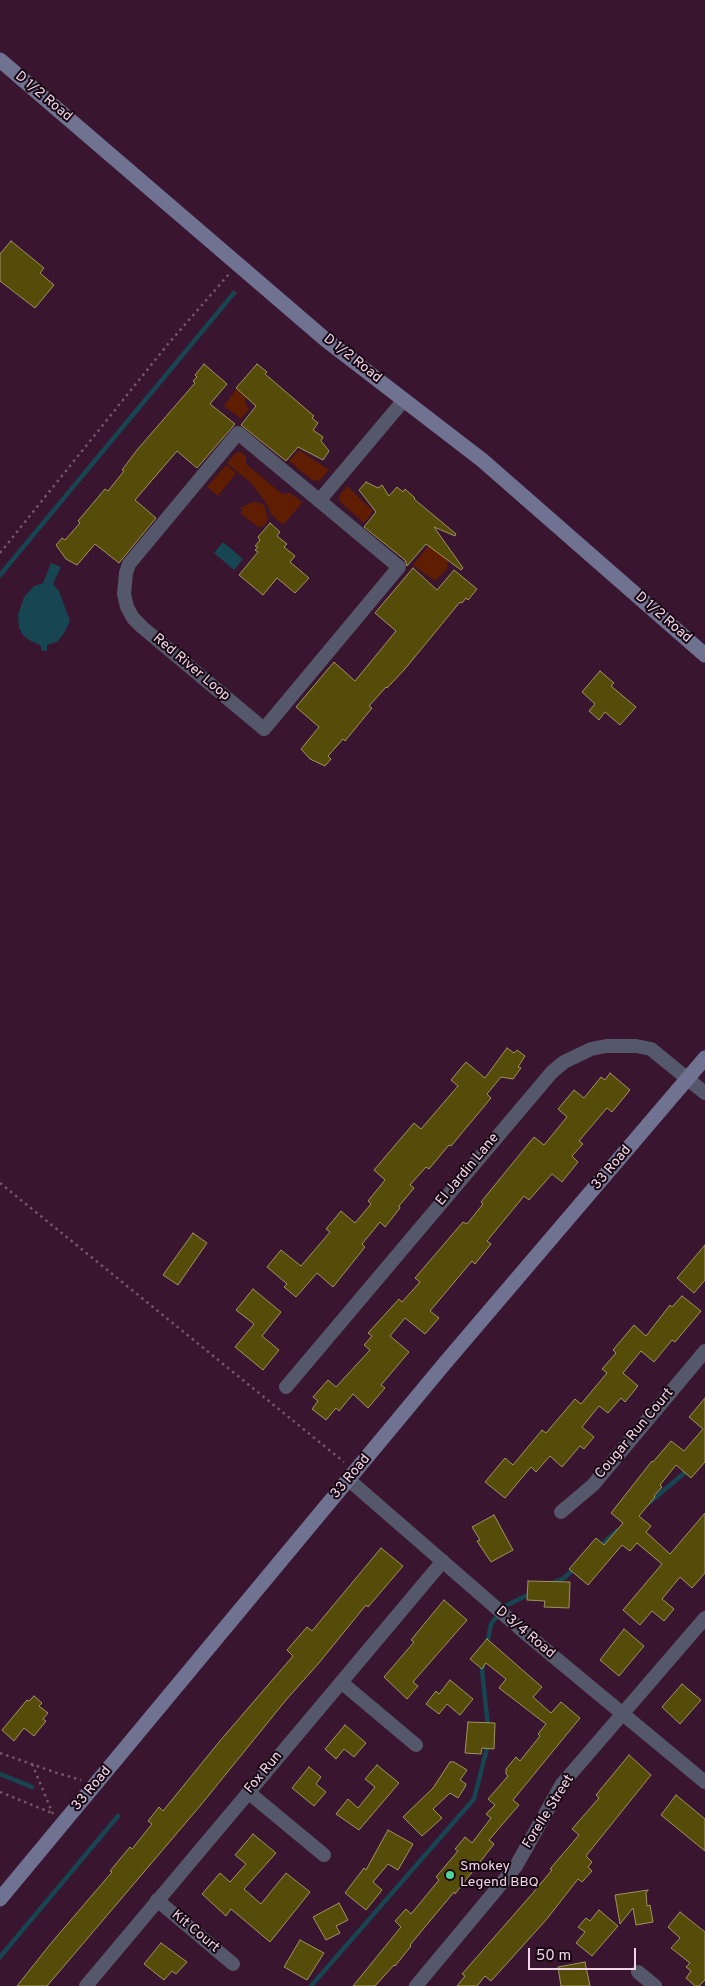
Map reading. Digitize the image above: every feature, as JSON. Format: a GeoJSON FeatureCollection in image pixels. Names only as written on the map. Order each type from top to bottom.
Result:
{"type":"FeatureCollection","features":[{"type":"Feature","properties":{"kind":"main road","name":"D 1/2 Road"},"geometry":{"type":"LineString","coordinates":[[0,60],[326,340],[482,460],[705,656]]}},
{"type":"Feature","properties":{"kind":"main road","name":"33 Road"},"geometry":{"type":"LineString","coordinates":[[0,1899],[60,1817],[97,1784],[445,1363],[705,1058]]}},
{"type":"Feature","properties":{"kind":"street"},"geometry":{"type":"LineString","coordinates":[[320,501],[404,400]]}},
{"type":"Feature","properties":{"kind":"street","name":"Red River Loop"},"geometry":{"type":"LineString","coordinates":[[238,433],[320,501],[399,567],[264,729],[133,618],[127,607],[124,594],[126,573],[129,564],[238,433]]}},
{"type":"Feature","properties":{"kind":"street","name":"El Jardin Lane"},"geometry":{"type":"LineString","coordinates":[[286,1387],[546,1079],[564,1062],[577,1054],[598,1047],[636,1046],[651,1050],[705,1093]]}},
{"type":"Feature","properties":{"kind":"street","name":"Cougar Run Court"},"geometry":{"type":"LineString","coordinates":[[561,1512],[593,1485],[705,1351]]}},
{"type":"Feature","properties":{"kind":"street","name":"D 3/4 Road"},"geometry":{"type":"LineString","coordinates":[[349,1480],[623,1715],[705,1782]]}},
{"type":"Feature","properties":{"kind":"street","name":"Fox Run"},"geometry":{"type":"LineString","coordinates":[[86,1986],[443,1561]]}},
{"type":"Feature","properties":{"kind":"street","name":"Forelle Street"},"geometry":{"type":"LineString","coordinates":[[416,1986],[516,1866],[562,1784],[705,1618]]}},
{"type":"Feature","properties":{"kind":"street"},"geometry":{"type":"LineString","coordinates":[[341,1682],[416,1745]]}},
{"type":"Feature","properties":{"kind":"street"},"geometry":{"type":"LineString","coordinates":[[248,1792],[324,1855]]}},
{"type":"Feature","properties":{"kind":"street","name":"Kit Court"},"geometry":{"type":"LineString","coordinates":[[157,1900],[233,1964]]}},
{"type":"Feature","properties":{"kind":"street"},"geometry":{"type":"LineString","coordinates":[[638,1972],[655,1986]]}},
{"type":"Feature","properties":{"kind":"path"},"geometry":{"type":"LineString","coordinates":[[0,553],[168,344],[239,264]]}},
{"type":"Feature","properties":{"kind":"path"},"geometry":{"type":"LineString","coordinates":[[0,1183],[345,1463],[349,1480]]}},
{"type":"Feature","properties":{"kind":"path"},"geometry":{"type":"LineString","coordinates":[[0,1752],[97,1784]]}},
{"type":"Feature","properties":{"kind":"path"},"geometry":{"type":"LineString","coordinates":[[32,1764],[60,1817]]}},
{"type":"Feature","properties":{"kind":"path"},"geometry":{"type":"LineString","coordinates":[[0,1792],[60,1817]]}},
{"type":"Feature","properties":{"kind":"shaded area"},"geometry":{"type":"Polygon","coordinates":[[[236,389],[245,397],[245,403],[249,409],[241,419],[224,406],[236,389]]]}},
{"type":"Feature","properties":{"kind":"shaded area"},"geometry":{"type":"Polygon","coordinates":[[[299,450],[329,470],[319,481],[312,480],[289,461],[299,450]]]}},
{"type":"Feature","properties":{"kind":"shaded area"},"geometry":{"type":"Polygon","coordinates":[[[240,452],[246,456],[246,464],[282,494],[290,493],[301,501],[301,504],[283,525],[271,514],[267,504],[252,484],[227,463],[235,454],[240,452]]]}},
{"type":"Feature","properties":{"kind":"shaded area"},"geometry":{"type":"Polygon","coordinates":[[[226,465],[236,473],[218,496],[207,487],[226,465]]]}},
{"type":"Feature","properties":{"kind":"shaded area"},"geometry":{"type":"Polygon","coordinates":[[[347,486],[373,511],[364,523],[339,501],[340,495],[347,486]]]}},
{"type":"Feature","properties":{"kind":"shaded area"},"geometry":{"type":"Polygon","coordinates":[[[252,502],[261,503],[265,507],[268,520],[264,526],[258,527],[241,514],[241,508],[252,502]]]}},
{"type":"Feature","properties":{"kind":"shaded area"},"geometry":{"type":"Polygon","coordinates":[[[429,545],[448,561],[447,569],[435,581],[413,565],[429,545]]]}},
{"type":"Feature","properties":{"kind":"water"},"geometry":{"type":"Polygon","coordinates":[[[223,542],[243,559],[234,570],[214,553],[223,542]]]}},
{"type":"Feature","properties":{"kind":"water"},"geometry":{"type":"Polygon","coordinates":[[[51,563],[61,567],[53,584],[59,591],[70,621],[65,632],[57,642],[47,645],[47,651],[42,651],[40,645],[23,635],[19,628],[18,615],[24,597],[34,586],[43,583],[51,563]]]}},
{"type":"Feature","properties":{"kind":"building"},"geometry":{"type":"Polygon","coordinates":[[[11,241],[44,268],[40,273],[54,285],[35,308],[0,281],[0,254],[11,241]]]}},
{"type":"Feature","properties":{"kind":"building"},"geometry":{"type":"Polygon","coordinates":[[[204,364],[227,384],[210,404],[235,424],[197,468],[177,451],[135,500],[156,518],[119,563],[95,544],[77,565],[66,559],[56,545],[62,538],[65,540],[80,523],[78,521],[105,489],[108,491],[124,471],[122,470],[137,450],[195,383],[193,381],[197,377],[195,375],[204,364]]]}},
{"type":"Feature","properties":{"kind":"building"},"geometry":{"type":"Polygon","coordinates":[[[257,364],[267,372],[265,374],[314,416],[312,418],[318,423],[313,430],[323,437],[321,441],[329,451],[323,460],[298,447],[286,461],[241,425],[256,406],[236,388],[257,364]]]}},
{"type":"Feature","properties":{"kind":"building"},"geometry":{"type":"Polygon","coordinates":[[[366,482],[378,488],[382,485],[389,496],[397,487],[403,492],[405,489],[414,499],[456,534],[455,536],[434,527],[463,568],[461,570],[426,544],[407,566],[405,560],[364,527],[376,512],[359,490],[366,482]]]}},
{"type":"Feature","properties":{"kind":"building"},"geometry":{"type":"Polygon","coordinates":[[[270,523],[280,532],[277,536],[287,544],[284,547],[295,556],[290,562],[309,578],[295,593],[277,578],[263,595],[239,575],[258,552],[255,550],[258,547],[255,546],[260,540],[258,537],[270,523]]]}},
{"type":"Feature","properties":{"kind":"building"},"geometry":{"type":"Polygon","coordinates":[[[413,568],[437,590],[454,570],[477,589],[468,600],[466,598],[462,603],[460,602],[404,670],[369,706],[372,708],[345,741],[343,739],[328,756],[331,759],[325,766],[310,759],[301,749],[319,727],[296,707],[334,662],[355,681],[396,631],[375,613],[413,568]]]}},
{"type":"Feature","properties":{"kind":"building"},"geometry":{"type":"Polygon","coordinates":[[[600,671],[614,683],[611,686],[636,707],[620,725],[605,712],[599,720],[589,711],[595,704],[582,692],[600,671]]]}},
{"type":"Feature","properties":{"kind":"building"},"geometry":{"type":"Polygon","coordinates":[[[507,1048],[514,1053],[517,1050],[525,1056],[518,1067],[521,1068],[513,1079],[501,1077],[487,1094],[491,1098],[451,1146],[449,1145],[429,1169],[426,1167],[410,1185],[414,1188],[399,1206],[400,1208],[385,1227],[380,1222],[362,1244],[365,1247],[333,1287],[317,1273],[296,1297],[284,1287],[287,1284],[267,1267],[281,1250],[301,1266],[330,1232],[326,1229],[341,1211],[355,1223],[371,1204],[368,1201],[385,1180],[374,1170],[414,1123],[421,1129],[458,1086],[451,1080],[466,1062],[485,1078],[507,1048]]]}},
{"type":"Feature","properties":{"kind":"building"},"geometry":{"type":"Polygon","coordinates":[[[610,1073],[630,1090],[612,1112],[607,1108],[579,1141],[583,1144],[572,1156],[578,1162],[562,1182],[552,1174],[529,1200],[524,1196],[487,1241],[491,1244],[475,1264],[472,1261],[430,1311],[439,1318],[425,1334],[405,1318],[390,1336],[409,1352],[381,1385],[385,1388],[368,1408],[353,1394],[339,1411],[336,1408],[326,1420],[312,1409],[318,1401],[313,1397],[328,1380],[336,1387],[370,1350],[364,1345],[372,1336],[368,1333],[399,1299],[402,1302],[420,1282],[415,1278],[463,1222],[467,1224],[483,1204],[481,1202],[534,1137],[544,1145],[567,1117],[558,1109],[574,1090],[584,1098],[601,1077],[605,1080],[610,1073]]]}},
{"type":"Feature","properties":{"kind":"building"},"geometry":{"type":"Polygon","coordinates":[[[193,1233],[207,1243],[178,1285],[163,1275],[193,1233]]]}},
{"type":"Feature","properties":{"kind":"building"},"geometry":{"type":"Polygon","coordinates":[[[705,1245],[705,1280],[694,1293],[677,1278],[705,1245]]]}},
{"type":"Feature","properties":{"kind":"building"},"geometry":{"type":"Polygon","coordinates":[[[253,1289],[281,1312],[262,1336],[279,1350],[263,1370],[235,1347],[254,1324],[236,1310],[253,1289]]]}},
{"type":"Feature","properties":{"kind":"building"},"geometry":{"type":"Polygon","coordinates":[[[682,1296],[701,1311],[675,1342],[672,1340],[654,1362],[641,1351],[623,1373],[638,1386],[625,1402],[621,1398],[608,1413],[599,1406],[582,1427],[594,1437],[584,1449],[580,1446],[562,1467],[550,1456],[536,1472],[531,1467],[505,1498],[485,1482],[505,1458],[513,1465],[542,1430],[546,1433],[575,1399],[581,1404],[607,1373],[602,1369],[616,1353],[613,1350],[634,1325],[646,1336],[670,1305],[672,1307],[682,1296]]]}},
{"type":"Feature","properties":{"kind":"building"},"geometry":{"type":"Polygon","coordinates":[[[705,1398],[705,1462],[691,1478],[676,1465],[660,1485],[662,1487],[655,1497],[639,1516],[651,1526],[646,1532],[670,1554],[705,1513],[705,1573],[692,1588],[680,1577],[662,1599],[674,1609],[664,1621],[652,1611],[640,1625],[623,1610],[662,1564],[637,1543],[630,1551],[622,1545],[588,1585],[569,1569],[596,1538],[604,1545],[623,1523],[611,1513],[652,1461],[671,1441],[684,1451],[703,1429],[689,1417],[705,1398]]]}},
{"type":"Feature","properties":{"kind":"building"},"geometry":{"type":"Polygon","coordinates":[[[494,1515],[513,1550],[491,1562],[477,1541],[480,1540],[472,1527],[494,1515]]]}},
{"type":"Feature","properties":{"kind":"building"},"geometry":{"type":"Polygon","coordinates":[[[381,1548],[403,1566],[368,1607],[366,1605],[200,1806],[47,1986],[17,1986],[112,1872],[110,1871],[130,1847],[132,1849],[152,1824],[148,1821],[159,1807],[163,1811],[293,1656],[287,1650],[307,1627],[312,1631],[381,1548]]]}},
{"type":"Feature","properties":{"kind":"building"},"geometry":{"type":"Polygon","coordinates":[[[528,1581],[570,1582],[569,1608],[544,1607],[545,1601],[527,1600],[528,1581]]]}},
{"type":"Feature","properties":{"kind":"building"},"geometry":{"type":"Polygon","coordinates":[[[444,1600],[467,1620],[413,1682],[418,1686],[407,1699],[384,1677],[414,1642],[411,1640],[444,1600]]]}},
{"type":"Feature","properties":{"kind":"building"},"geometry":{"type":"Polygon","coordinates":[[[624,1629],[644,1646],[619,1676],[600,1660],[624,1629]]]}},
{"type":"Feature","properties":{"kind":"building"},"geometry":{"type":"Polygon","coordinates":[[[487,1639],[542,1687],[533,1697],[551,1713],[561,1702],[580,1718],[513,1800],[519,1805],[489,1840],[494,1844],[455,1894],[454,1892],[410,1945],[395,1966],[375,1986],[353,1986],[401,1927],[395,1921],[406,1909],[411,1914],[439,1880],[436,1877],[458,1851],[455,1849],[465,1837],[472,1843],[491,1818],[486,1814],[495,1805],[488,1799],[508,1776],[506,1769],[516,1757],[520,1761],[540,1736],[538,1734],[546,1724],[499,1688],[506,1679],[486,1663],[482,1669],[470,1659],[487,1639]]]}},
{"type":"Feature","properties":{"kind":"building"},"geometry":{"type":"Polygon","coordinates":[[[450,1680],[473,1699],[460,1715],[447,1704],[439,1714],[426,1704],[436,1691],[439,1694],[450,1680]]]}},
{"type":"Feature","properties":{"kind":"building"},"geometry":{"type":"Polygon","coordinates":[[[682,1684],[701,1700],[680,1724],[662,1707],[682,1684]]]}},
{"type":"Feature","properties":{"kind":"building"},"geometry":{"type":"Polygon","coordinates":[[[34,1696],[42,1703],[39,1706],[48,1713],[43,1719],[46,1721],[34,1736],[24,1728],[14,1741],[2,1730],[27,1700],[29,1701],[34,1696]]]}},
{"type":"Feature","properties":{"kind":"building"},"geometry":{"type":"Polygon","coordinates":[[[468,1722],[495,1723],[494,1749],[482,1748],[481,1754],[465,1753],[468,1722]]]}},
{"type":"Feature","properties":{"kind":"building"},"geometry":{"type":"Polygon","coordinates":[[[345,1725],[366,1743],[354,1757],[344,1749],[336,1759],[325,1749],[345,1725]]]}},
{"type":"Feature","properties":{"kind":"building"},"geometry":{"type":"Polygon","coordinates":[[[629,1755],[651,1775],[586,1856],[592,1862],[588,1867],[592,1871],[582,1882],[578,1879],[546,1920],[491,1981],[485,1976],[477,1986],[457,1986],[465,1976],[462,1974],[532,1894],[579,1835],[572,1829],[599,1798],[596,1795],[629,1755]]]}},
{"type":"Feature","properties":{"kind":"building"},"geometry":{"type":"Polygon","coordinates":[[[450,1762],[454,1762],[467,1770],[460,1780],[466,1784],[465,1787],[458,1798],[450,1793],[433,1809],[442,1818],[422,1836],[403,1817],[433,1788],[450,1762]]]}},
{"type":"Feature","properties":{"kind":"building"},"geometry":{"type":"Polygon","coordinates":[[[377,1765],[399,1783],[359,1830],[336,1814],[348,1799],[358,1808],[375,1787],[365,1779],[377,1765]]]}},
{"type":"Feature","properties":{"kind":"building"},"geometry":{"type":"Polygon","coordinates":[[[309,1767],[321,1777],[316,1784],[326,1792],[314,1806],[292,1788],[309,1767]]]}},
{"type":"Feature","properties":{"kind":"building"},"geometry":{"type":"Polygon","coordinates":[[[676,1795],[705,1819],[705,1851],[661,1815],[676,1795]]]}},
{"type":"Feature","properties":{"kind":"building"},"geometry":{"type":"Polygon","coordinates":[[[388,1830],[413,1844],[398,1870],[388,1864],[373,1882],[382,1890],[366,1910],[345,1893],[364,1868],[366,1870],[388,1830]]]}},
{"type":"Feature","properties":{"kind":"building"},"geometry":{"type":"Polygon","coordinates":[[[253,1834],[276,1853],[244,1889],[261,1904],[286,1873],[310,1892],[270,1942],[231,1909],[226,1916],[202,1894],[220,1873],[230,1882],[246,1864],[235,1855],[253,1834]]]}},
{"type":"Feature","properties":{"kind":"building"},"geometry":{"type":"Polygon","coordinates":[[[648,1890],[646,1893],[647,1906],[650,1905],[653,1922],[636,1925],[633,1908],[620,1924],[615,1895],[648,1890]]]}},
{"type":"Feature","properties":{"kind":"building"},"geometry":{"type":"Polygon","coordinates":[[[339,1903],[348,1920],[336,1926],[340,1933],[326,1940],[313,1917],[339,1903]]]}},
{"type":"Feature","properties":{"kind":"building"},"geometry":{"type":"Polygon","coordinates":[[[599,1910],[618,1926],[592,1956],[576,1943],[585,1932],[578,1927],[586,1918],[590,1921],[599,1910]]]}},
{"type":"Feature","properties":{"kind":"building"},"geometry":{"type":"Polygon","coordinates":[[[680,1912],[705,1932],[705,1980],[699,1986],[695,1986],[686,1978],[691,1971],[686,1967],[690,1963],[671,1948],[680,1938],[668,1927],[680,1912]]]}},
{"type":"Feature","properties":{"kind":"building"},"geometry":{"type":"Polygon","coordinates":[[[300,1940],[324,1953],[307,1980],[284,1967],[300,1940]]]}},
{"type":"Feature","properties":{"kind":"building"},"geometry":{"type":"Polygon","coordinates":[[[161,1943],[187,1962],[176,1974],[172,1971],[164,1980],[144,1964],[161,1943]]]}},
{"type":"Feature","properties":{"kind":"building"},"geometry":{"type":"Polygon","coordinates":[[[585,1962],[590,1986],[561,1986],[558,1967],[585,1962]]]}},
{"type":"Feature","properties":{"kind":"waterway"},"geometry":{"type":"LineString","coordinates":[[0,575],[234,293]]}},
{"type":"Feature","properties":{"kind":"waterway"},"geometry":{"type":"LineString","coordinates":[[650,1502],[688,1470]]}},
{"type":"Feature","properties":{"kind":"waterway"},"geometry":{"type":"LineString","coordinates":[[599,1547],[618,1530]]}},
{"type":"Feature","properties":{"kind":"waterway"},"geometry":{"type":"LineString","coordinates":[[553,1583],[564,1578],[575,1568]]}},
{"type":"Feature","properties":{"kind":"waterway"},"geometry":{"type":"LineString","coordinates":[[487,1645],[491,1624],[505,1606],[532,1593]]}},
{"type":"Feature","properties":{"kind":"waterway"},"geometry":{"type":"LineString","coordinates":[[483,1665],[488,1727]]}},
{"type":"Feature","properties":{"kind":"waterway"},"geometry":{"type":"LineString","coordinates":[[311,1986],[474,1799],[488,1744]]}},
{"type":"Feature","properties":{"kind":"waterway"},"geometry":{"type":"LineString","coordinates":[[0,1774],[32,1787]]}},
{"type":"Feature","properties":{"kind":"waterway"},"geometry":{"type":"LineString","coordinates":[[0,1957],[118,1816]]}},
{"type":"Feature","properties":{"kind":"place","name":"Smokey Legend BBQ"},"geometry":{"type":"Point","coordinates":[450,1875]}}]}
